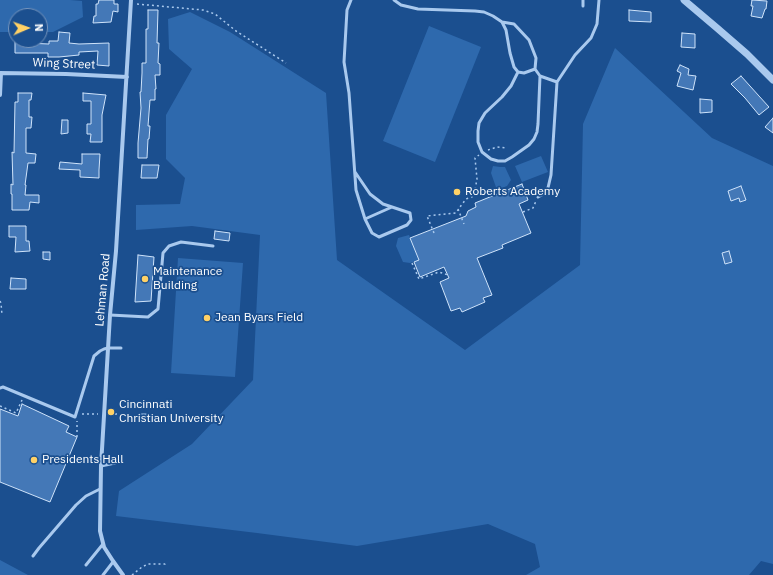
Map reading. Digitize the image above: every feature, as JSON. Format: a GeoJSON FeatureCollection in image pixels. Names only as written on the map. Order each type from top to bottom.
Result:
{"type":"FeatureCollection","features":[{"type":"Feature","properties":{"kind":"street","name":"Lehman Road"},"geometry":{"type":"LineString","coordinates":[[123,575],[103,544],[100,531],[100,489],[131,0]]}},
{"type":"Feature","properties":{"kind":"street"},"geometry":{"type":"LineString","coordinates":[[684,0],[747,54],[773,80]]}},
{"type":"Feature","properties":{"kind":"street","name":"Wing Street"},"geometry":{"type":"LineString","coordinates":[[1,73],[127,77]]}},
{"type":"Feature","properties":{"kind":"street"},"geometry":{"type":"LineString","coordinates":[[0,95],[1,73]]}},
{"type":"Feature","properties":{"kind":"lane"},"geometry":{"type":"LineString","coordinates":[[351,0],[347,10],[344,62],[349,93],[356,190],[365,219],[372,233],[379,237],[407,225],[411,220],[410,213],[383,204],[370,194],[355,172]]}},
{"type":"Feature","properties":{"kind":"lane"},"geometry":{"type":"LineString","coordinates":[[394,0],[401,5],[418,9],[484,12],[502,22],[514,24],[529,40],[536,58],[535,70],[540,76],[557,82]]}},
{"type":"Feature","properties":{"kind":"lane"},"geometry":{"type":"LineString","coordinates":[[583,0],[583,6]]}},
{"type":"Feature","properties":{"kind":"lane"},"geometry":{"type":"LineString","coordinates":[[538,197],[547,192],[551,175],[557,82],[575,55],[591,38],[597,24],[599,0]]}},
{"type":"Feature","properties":{"kind":"lane"},"geometry":{"type":"LineString","coordinates":[[502,22],[506,30],[514,67],[518,72],[524,73],[535,70]]}},
{"type":"Feature","properties":{"kind":"lane"},"geometry":{"type":"LineString","coordinates":[[518,72],[511,86],[485,113],[479,123],[478,142],[482,152],[491,159],[498,161],[504,161],[512,157],[529,145],[534,139],[538,124],[540,76]]}},
{"type":"Feature","properties":{"kind":"lane"},"geometry":{"type":"LineString","coordinates":[[365,219],[392,207]]}},
{"type":"Feature","properties":{"kind":"lane"},"geometry":{"type":"LineString","coordinates":[[110,315],[148,317],[158,309],[163,253],[169,246],[181,242],[213,246]]}},
{"type":"Feature","properties":{"kind":"lane"},"geometry":{"type":"LineString","coordinates":[[0,388],[3,387],[75,418],[94,356],[100,351],[108,348],[121,348]]}},
{"type":"Feature","properties":{"kind":"lane"},"geometry":{"type":"LineString","coordinates":[[140,415],[146,415]]}},
{"type":"Feature","properties":{"kind":"lane"},"geometry":{"type":"LineString","coordinates":[[101,466],[115,463]]}},
{"type":"Feature","properties":{"kind":"lane"},"geometry":{"type":"LineString","coordinates":[[34,556],[38,548],[76,505],[86,496],[100,489]]}},
{"type":"Feature","properties":{"kind":"lane"},"geometry":{"type":"LineString","coordinates":[[86,565],[103,544]]}},
{"type":"Feature","properties":{"kind":"lane"},"geometry":{"type":"LineString","coordinates":[[103,575],[114,562]]}},
{"type":"Feature","properties":{"kind":"path"},"geometry":{"type":"LineString","coordinates":[[137,4],[203,10],[215,14],[236,31],[286,63]]}},
{"type":"Feature","properties":{"kind":"path"},"geometry":{"type":"LineString","coordinates":[[488,150],[496,147],[506,148]]}},
{"type":"Feature","properties":{"kind":"path"},"geometry":{"type":"LineString","coordinates":[[434,234],[427,216],[456,213],[466,199],[474,196],[476,179],[475,158],[480,154]]}},
{"type":"Feature","properties":{"kind":"path"},"geometry":{"type":"LineString","coordinates":[[523,212],[533,208],[538,197]]}},
{"type":"Feature","properties":{"kind":"path"},"geometry":{"type":"LineString","coordinates":[[458,209],[464,224]]}},
{"type":"Feature","properties":{"kind":"path"},"geometry":{"type":"LineString","coordinates":[[412,263],[419,279],[438,272],[448,275]]}},
{"type":"Feature","properties":{"kind":"path"},"geometry":{"type":"LineString","coordinates":[[0,301],[2,315]]}},
{"type":"Feature","properties":{"kind":"path"},"geometry":{"type":"LineString","coordinates":[[0,406],[16,413],[24,396]]}},
{"type":"Feature","properties":{"kind":"path"},"geometry":{"type":"LineString","coordinates":[[77,414],[99,414]]}},
{"type":"Feature","properties":{"kind":"path"},"geometry":{"type":"LineString","coordinates":[[110,414],[118,414]]}},
{"type":"Feature","properties":{"kind":"path"},"geometry":{"type":"LineString","coordinates":[[76,437],[77,422]]}},
{"type":"Feature","properties":{"kind":"path"},"geometry":{"type":"LineString","coordinates":[[132,575],[148,564],[165,564],[167,562]]}},
{"type":"Feature","properties":{"kind":"shaded area"},"geometry":{"type":"Polygon","coordinates":[[[0,0],[82,1],[83,17],[53,32],[48,32],[48,8],[8,8],[8,32],[0,32],[0,0]]]}},
{"type":"Feature","properties":{"kind":"shaded area"},"geometry":{"type":"Polygon","coordinates":[[[190,12],[230,32],[326,93],[337,260],[465,350],[580,265],[583,124],[615,48],[712,138],[773,166],[773,564],[761,561],[749,575],[526,575],[540,567],[535,544],[488,524],[357,546],[116,516],[119,491],[192,444],[253,380],[260,235],[192,226],[136,230],[136,205],[180,204],[185,178],[166,159],[166,115],[192,69],[169,49],[168,19],[190,12]]]}},
{"type":"Feature","properties":{"kind":"shaded area"},"geometry":{"type":"Polygon","coordinates":[[[429,26],[481,47],[435,162],[383,141],[429,26]]]}},
{"type":"Feature","properties":{"kind":"shaded area"},"geometry":{"type":"Polygon","coordinates":[[[541,156],[548,172],[522,182],[515,166],[541,156]]]}},
{"type":"Feature","properties":{"kind":"shaded area"},"geometry":{"type":"Polygon","coordinates":[[[493,166],[505,167],[511,180],[507,186],[497,190],[491,173],[493,166]]]}},
{"type":"Feature","properties":{"kind":"shaded area"},"geometry":{"type":"Polygon","coordinates":[[[409,235],[419,260],[410,263],[403,262],[396,246],[398,238],[409,235]]]}},
{"type":"Feature","properties":{"kind":"shaded area","name":"Jean Byars Field"},"geometry":{"type":"Polygon","coordinates":[[[178,258],[243,263],[235,377],[171,373],[178,258]]]}},
{"type":"Feature","properties":{"kind":"shaded area"},"geometry":{"type":"Polygon","coordinates":[[[0,560],[28,575],[0,575],[0,560]]]}},
{"type":"Feature","properties":{"kind":"building"},"geometry":{"type":"Polygon","coordinates":[[[99,0],[114,0],[114,4],[118,4],[118,12],[113,11],[111,22],[93,23],[94,16],[96,16],[96,4],[98,4],[99,0]]]}},
{"type":"Feature","properties":{"kind":"building"},"geometry":{"type":"Polygon","coordinates":[[[752,0],[767,1],[766,9],[762,18],[751,16],[753,6],[751,6],[752,0]]]}},
{"type":"Feature","properties":{"kind":"building"},"geometry":{"type":"Polygon","coordinates":[[[148,10],[158,10],[157,43],[159,43],[158,63],[160,64],[160,75],[155,75],[155,100],[150,100],[148,126],[150,126],[147,158],[138,158],[141,108],[140,92],[142,63],[146,63],[146,29],[148,29],[148,10]]]}},
{"type":"Feature","properties":{"kind":"building"},"geometry":{"type":"Polygon","coordinates":[[[629,10],[651,12],[651,22],[629,21],[629,10]]]}},
{"type":"Feature","properties":{"kind":"building"},"geometry":{"type":"Polygon","coordinates":[[[59,32],[70,33],[69,43],[109,43],[109,66],[97,65],[98,51],[79,52],[79,55],[59,57],[48,57],[48,53],[15,53],[15,48],[48,48],[49,41],[58,41],[59,32]]]}},
{"type":"Feature","properties":{"kind":"building"},"geometry":{"type":"Polygon","coordinates":[[[682,33],[695,34],[695,48],[681,47],[682,33]]]}},
{"type":"Feature","properties":{"kind":"building"},"geometry":{"type":"Polygon","coordinates":[[[680,65],[689,69],[688,75],[696,76],[693,90],[677,86],[681,73],[677,71],[680,65]]]}},
{"type":"Feature","properties":{"kind":"building"},"geometry":{"type":"Polygon","coordinates":[[[741,76],[769,107],[759,115],[731,84],[741,76]]]}},
{"type":"Feature","properties":{"kind":"building"},"geometry":{"type":"Polygon","coordinates":[[[18,93],[32,93],[31,100],[29,100],[29,117],[32,117],[31,128],[26,128],[26,153],[36,154],[35,163],[28,163],[25,195],[39,195],[39,203],[30,202],[29,210],[12,210],[12,152],[14,153],[15,102],[18,102],[18,93]]]}},
{"type":"Feature","properties":{"kind":"building"},"geometry":{"type":"Polygon","coordinates":[[[83,93],[106,95],[102,115],[102,142],[90,142],[91,134],[87,134],[87,124],[91,124],[91,101],[83,101],[83,93]]]}},
{"type":"Feature","properties":{"kind":"building"},"geometry":{"type":"Polygon","coordinates":[[[700,99],[712,100],[712,112],[700,113],[700,99]]]}},
{"type":"Feature","properties":{"kind":"building"},"geometry":{"type":"Polygon","coordinates":[[[773,118],[773,133],[765,127],[773,118]]]}},
{"type":"Feature","properties":{"kind":"building"},"geometry":{"type":"Polygon","coordinates":[[[62,120],[68,120],[68,133],[61,134],[62,120]]]}},
{"type":"Feature","properties":{"kind":"building"},"geometry":{"type":"Polygon","coordinates":[[[82,154],[100,154],[99,178],[80,177],[80,170],[59,169],[60,162],[82,164],[82,154]]]}},
{"type":"Feature","properties":{"kind":"building"},"geometry":{"type":"Polygon","coordinates":[[[142,165],[159,165],[157,178],[141,178],[142,165]]]}},
{"type":"Feature","properties":{"kind":"building"},"geometry":{"type":"Polygon","coordinates":[[[522,184],[528,200],[519,204],[531,233],[502,245],[503,248],[477,258],[492,295],[483,298],[485,302],[462,312],[460,308],[451,311],[440,282],[449,278],[444,267],[420,277],[414,262],[419,260],[410,238],[466,216],[468,211],[476,207],[475,203],[522,184]]]}},
{"type":"Feature","properties":{"kind":"building"},"geometry":{"type":"Polygon","coordinates":[[[741,186],[746,200],[740,202],[739,198],[731,201],[728,191],[741,186]]]}},
{"type":"Feature","properties":{"kind":"building"},"geometry":{"type":"Polygon","coordinates":[[[9,226],[26,226],[26,241],[29,241],[30,251],[15,252],[16,237],[9,237],[9,226]]]}},
{"type":"Feature","properties":{"kind":"building"},"geometry":{"type":"Polygon","coordinates":[[[215,231],[230,233],[229,241],[214,239],[215,231]]]}},
{"type":"Feature","properties":{"kind":"building"},"geometry":{"type":"Polygon","coordinates":[[[729,251],[732,262],[725,264],[722,253],[729,251]]]}},
{"type":"Feature","properties":{"kind":"building"},"geometry":{"type":"Polygon","coordinates":[[[43,252],[50,252],[50,260],[43,259],[43,252]]]}},
{"type":"Feature","properties":{"kind":"building","name":"Maintenance Building"},"geometry":{"type":"Polygon","coordinates":[[[138,255],[154,257],[151,301],[135,302],[138,255]]]}},
{"type":"Feature","properties":{"kind":"building"},"geometry":{"type":"Polygon","coordinates":[[[11,278],[26,279],[26,289],[10,289],[11,278]]]}},
{"type":"Feature","properties":{"kind":"building","name":"Presidents Hall"},"geometry":{"type":"Polygon","coordinates":[[[22,404],[69,426],[66,432],[77,437],[50,502],[0,482],[0,409],[18,416],[22,404]]]}},
{"type":"Feature","properties":{"kind":"place","name":"Roberts Academy"},"geometry":{"type":"Point","coordinates":[457,192]}},
{"type":"Feature","properties":{"kind":"place","name":"Maintenance Building"},"geometry":{"type":"Point","coordinates":[145,279]}},
{"type":"Feature","properties":{"kind":"place","name":"Jean Byars Field"},"geometry":{"type":"Point","coordinates":[207,318]}},
{"type":"Feature","properties":{"kind":"place","name":"Cincinnati Christian University"},"geometry":{"type":"Point","coordinates":[111,412]}},
{"type":"Feature","properties":{"kind":"place","name":"Presidents Hall"},"geometry":{"type":"Point","coordinates":[34,460]}}]}
